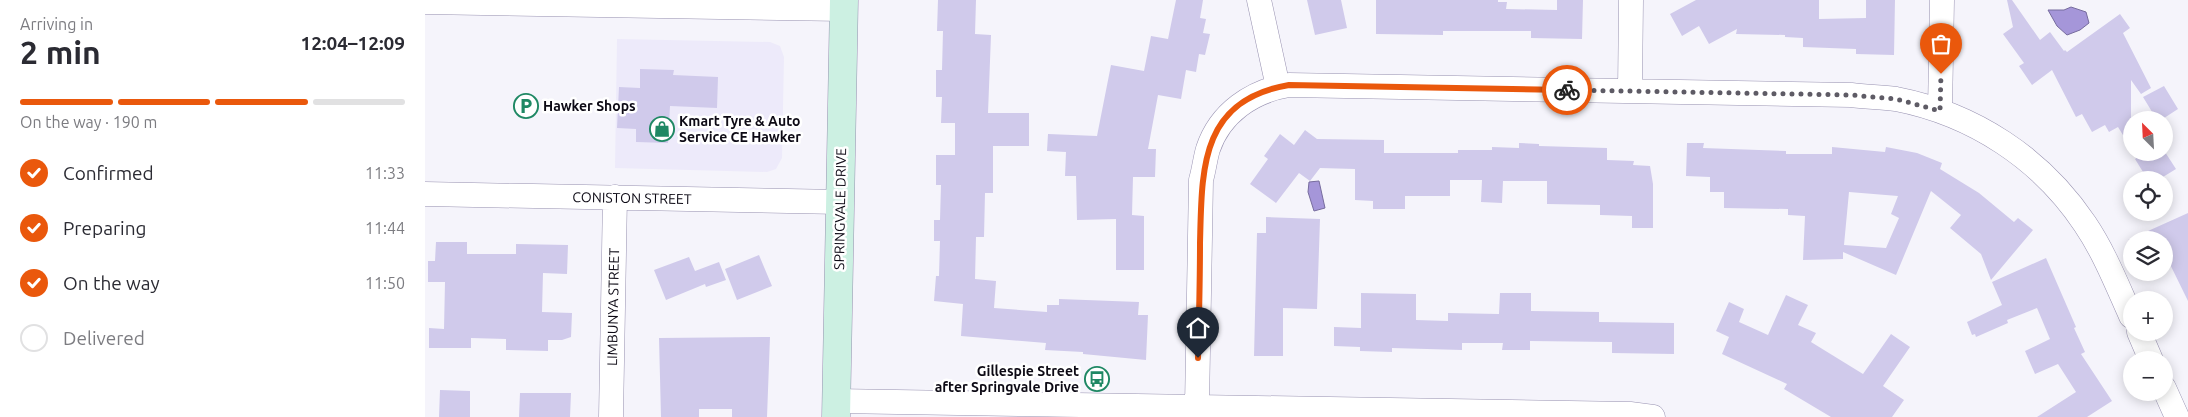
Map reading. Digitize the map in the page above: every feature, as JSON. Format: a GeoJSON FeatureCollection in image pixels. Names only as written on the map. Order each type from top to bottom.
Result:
{"type":"FeatureCollection","features":[{"type":"Feature","properties":{"kind":"main road","name":"SPRINGVALE DRIVE"},"geometry":{"type":"LineString","coordinates":[[836,409],[843,4]]}},
{"type":"Feature","properties":{"kind":"street"},"geometry":{"type":"LineString","coordinates":[[1259,0],[1278,87]]}},
{"type":"Feature","properties":{"kind":"street"},"geometry":{"type":"LineString","coordinates":[[1630,91],[1631,0]]}},
{"type":"Feature","properties":{"kind":"street"},"geometry":{"type":"LineString","coordinates":[[1940,111],[1942,0]]}},
{"type":"Feature","properties":{"kind":"street"},"geometry":{"type":"LineString","coordinates":[[425,2],[843,4]]}},
{"type":"Feature","properties":{"kind":"street"},"geometry":{"type":"LineString","coordinates":[[1197,406],[1201,180],[1208,149],[1230,112],[1252,96],[1289,85],[1851,95],[1896,99],[1961,119],[2001,140],[2020,153],[2055,186],[2085,224],[2109,266],[2123,298]]}},
{"type":"Feature","properties":{"kind":"street","name":"CONISTON STREET"},"geometry":{"type":"LineString","coordinates":[[425,194],[840,202]]}},
{"type":"Feature","properties":{"kind":"street","name":"LIMBUNYA STREET"},"geometry":{"type":"LineString","coordinates":[[611,417],[615,197]]}},
{"type":"Feature","properties":{"kind":"street"},"geometry":{"type":"LineString","coordinates":[[2172,401],[2180,414]]}},
{"type":"Feature","properties":{"kind":"street"},"geometry":{"type":"LineString","coordinates":[[836,409],[1197,406],[1544,415],[1630,414],[1653,417]]}},
{"type":"Feature","properties":{"kind":"shaded area"},"geometry":{"type":"Polygon","coordinates":[[[2071,7],[2086,12],[2089,23],[2080,30],[2067,35],[2057,26],[2048,10],[2064,10],[2071,7]]]}},
{"type":"Feature","properties":{"kind":"shaded area"},"geometry":{"type":"Polygon","coordinates":[[[617,39],[770,42],[780,46],[784,57],[782,158],[776,169],[767,172],[615,168],[617,39]]]}},
{"type":"Feature","properties":{"kind":"shaded area"},"geometry":{"type":"Polygon","coordinates":[[[1319,181],[1325,208],[1314,211],[1308,192],[1309,182],[1319,181]]]}},
{"type":"Feature","properties":{"kind":"building"},"geometry":{"type":"Polygon","coordinates":[[[938,0],[976,0],[975,34],[991,35],[988,113],[1029,113],[1029,146],[993,146],[993,193],[985,193],[984,237],[976,237],[975,279],[996,281],[994,308],[1047,312],[1047,305],[1059,305],[1059,299],[1139,302],[1138,315],[1148,315],[1146,360],[1083,354],[1083,352],[1045,350],[1046,343],[961,336],[963,304],[934,301],[936,276],[939,276],[940,241],[934,241],[934,220],[940,220],[941,185],[936,185],[936,155],[955,155],[955,123],[941,123],[942,97],[936,97],[936,70],[942,70],[943,31],[937,31],[938,0]]]}},
{"type":"Feature","properties":{"kind":"building"},"geometry":{"type":"Polygon","coordinates":[[[1176,0],[1203,0],[1200,18],[1206,19],[1203,33],[1210,34],[1205,55],[1199,54],[1196,72],[1186,70],[1181,99],[1158,95],[1148,149],[1156,149],[1155,177],[1133,177],[1132,215],[1144,216],[1144,270],[1116,270],[1116,219],[1077,220],[1076,176],[1065,176],[1066,152],[1047,151],[1048,134],[1097,136],[1111,65],[1144,71],[1151,36],[1168,39],[1176,0]]]}},
{"type":"Feature","properties":{"kind":"building"},"geometry":{"type":"Polygon","coordinates":[[[1307,0],[1341,0],[1347,28],[1315,35],[1307,0]]]}},
{"type":"Feature","properties":{"kind":"building"},"geometry":{"type":"Polygon","coordinates":[[[1376,0],[1498,0],[1498,2],[1507,2],[1506,9],[1557,10],[1557,0],[1583,0],[1582,39],[1531,38],[1531,31],[1443,31],[1443,35],[1376,34],[1376,0]]]}},
{"type":"Feature","properties":{"kind":"building"},"geometry":{"type":"Polygon","coordinates":[[[1696,0],[1819,0],[1819,19],[1866,18],[1866,0],[1895,0],[1894,55],[1856,54],[1856,49],[1803,47],[1803,38],[1785,37],[1785,35],[1736,34],[1737,29],[1709,44],[1699,26],[1682,36],[1670,14],[1696,0]]]}},
{"type":"Feature","properties":{"kind":"building"},"geometry":{"type":"Polygon","coordinates":[[[2007,0],[2012,0],[2040,40],[2050,32],[2064,51],[2067,52],[2120,14],[2130,28],[2123,33],[2151,88],[2141,94],[2131,80],[2131,111],[2123,111],[2123,135],[2118,127],[2109,132],[2105,125],[2092,132],[2082,114],[2076,117],[2052,70],[2032,85],[2019,66],[2024,63],[2003,34],[2013,27],[2007,0]]]}},
{"type":"Feature","properties":{"kind":"building"},"geometry":{"type":"Polygon","coordinates":[[[640,69],[674,70],[673,75],[718,77],[717,108],[670,106],[668,143],[636,142],[636,129],[617,128],[619,87],[640,88],[640,69]]]}},
{"type":"Feature","properties":{"kind":"building"},"geometry":{"type":"Polygon","coordinates":[[[2164,86],[2178,109],[2173,112],[2152,111],[2143,97],[2164,86]]]}},
{"type":"Feature","properties":{"kind":"building"},"geometry":{"type":"Polygon","coordinates":[[[1305,130],[1317,139],[1384,140],[1384,153],[1458,153],[1458,150],[1492,150],[1492,147],[1519,148],[1519,143],[1539,144],[1539,146],[1607,148],[1607,160],[1634,161],[1633,165],[1650,166],[1653,184],[1653,228],[1632,228],[1632,216],[1600,215],[1600,205],[1547,204],[1547,181],[1503,181],[1502,203],[1481,202],[1482,180],[1450,180],[1450,196],[1405,196],[1405,209],[1373,209],[1373,201],[1355,200],[1355,169],[1320,168],[1310,181],[1299,173],[1276,203],[1250,184],[1268,159],[1264,156],[1280,134],[1294,145],[1305,130]]]}},
{"type":"Feature","properties":{"kind":"building"},"geometry":{"type":"Polygon","coordinates":[[[1687,143],[1704,143],[1703,148],[1786,151],[1786,154],[1832,154],[1832,147],[1885,152],[1886,147],[1917,153],[1942,163],[1940,169],[1979,193],[2014,222],[2018,218],[2033,230],[1991,280],[1981,254],[1950,228],[1961,215],[1931,191],[1896,275],[1843,252],[1843,259],[1803,260],[1805,216],[1788,215],[1788,209],[1724,208],[1724,192],[1710,192],[1710,177],[1686,176],[1687,143]],[[1849,192],[1844,245],[1886,248],[1899,218],[1891,214],[1898,196],[1849,192]]]}},
{"type":"Feature","properties":{"kind":"building"},"geometry":{"type":"Polygon","coordinates":[[[2136,161],[2171,161],[2176,169],[2173,171],[2142,171],[2136,161]]]}},
{"type":"Feature","properties":{"kind":"building"},"geometry":{"type":"Polygon","coordinates":[[[2188,213],[2188,301],[2173,270],[2173,231],[2148,231],[2188,213]]]}},
{"type":"Feature","properties":{"kind":"building"},"geometry":{"type":"Polygon","coordinates":[[[1266,217],[1320,219],[1317,309],[1283,308],[1283,356],[1254,356],[1257,233],[1266,233],[1266,217]]]}},
{"type":"Feature","properties":{"kind":"building"},"geometry":{"type":"Polygon","coordinates":[[[436,242],[467,242],[467,254],[516,254],[516,244],[568,245],[567,274],[543,273],[542,312],[572,313],[571,337],[562,340],[548,340],[548,351],[506,350],[506,339],[471,338],[471,348],[429,348],[429,328],[444,329],[445,282],[428,282],[428,261],[435,261],[436,242]]]}},
{"type":"Feature","properties":{"kind":"building"},"geometry":{"type":"Polygon","coordinates":[[[759,255],[772,286],[737,300],[725,269],[759,255]]]}},
{"type":"Feature","properties":{"kind":"building"},"geometry":{"type":"Polygon","coordinates":[[[689,257],[695,271],[719,262],[726,280],[706,287],[705,284],[666,300],[654,270],[689,257]]]}},
{"type":"Feature","properties":{"kind":"building"},"geometry":{"type":"Polygon","coordinates":[[[2046,258],[2076,327],[2074,328],[2085,352],[2081,354],[2112,401],[2087,417],[2037,417],[2076,392],[2058,364],[2035,374],[2025,351],[2050,339],[2037,308],[2007,320],[2008,323],[1976,337],[1975,334],[1972,335],[1967,322],[2002,305],[1992,282],[2046,258]]]}},
{"type":"Feature","properties":{"kind":"building"},"geometry":{"type":"Polygon","coordinates":[[[1361,293],[1416,294],[1416,320],[1448,321],[1448,313],[1499,314],[1500,293],[1531,293],[1531,311],[1599,312],[1599,322],[1674,323],[1674,354],[1612,353],[1612,342],[1530,341],[1530,350],[1502,350],[1503,343],[1462,343],[1462,350],[1392,348],[1392,352],[1360,351],[1360,347],[1334,346],[1334,327],[1361,328],[1361,293]]]}},
{"type":"Feature","properties":{"kind":"building"},"geometry":{"type":"Polygon","coordinates":[[[1786,295],[1808,305],[1798,325],[1816,333],[1811,342],[1863,374],[1891,334],[1910,347],[1883,386],[1904,400],[1892,417],[1831,417],[1784,389],[1787,384],[1722,354],[1729,337],[1716,331],[1729,302],[1744,309],[1739,322],[1768,335],[1786,295]]]}},
{"type":"Feature","properties":{"kind":"building"},"geometry":{"type":"Polygon","coordinates":[[[770,337],[767,417],[732,417],[732,409],[699,409],[699,417],[661,417],[659,338],[770,337]]]}},
{"type":"Feature","properties":{"kind":"building"},"geometry":{"type":"Polygon","coordinates":[[[440,390],[470,391],[470,417],[439,417],[440,390]]]}},
{"type":"Feature","properties":{"kind":"building"},"geometry":{"type":"Polygon","coordinates":[[[520,393],[571,393],[570,417],[519,417],[520,393]]]}},
{"type":"Feature","properties":{"kind":"way so far"},"geometry":{"type":"LineString","coordinates":[[1567,90],[1851,95],[1896,99],[1940,111],[1941,74]]}},
{"type":"Feature","properties":{"kind":"place","name":"Hawker Shops"},"geometry":{"type":"Point","coordinates":[526,106]}},
{"type":"Feature","properties":{"kind":"place","name":"Kmart Tyre & Auto Service CE Hawker"},"geometry":{"type":"Point","coordinates":[662,129]}},
{"type":"Feature","properties":{"kind":"place","name":"Gillespie Street after Springvale Drive"},"geometry":{"type":"Point","coordinates":[1097,379]}},
{"type":"Feature","properties":{"kind":"route"},"geometry":{"type":"LineString","coordinates":[[1198,358],[1201,180],[1208,149],[1214,136],[1230,112],[1252,96],[1289,85],[1567,90]]}}]}
